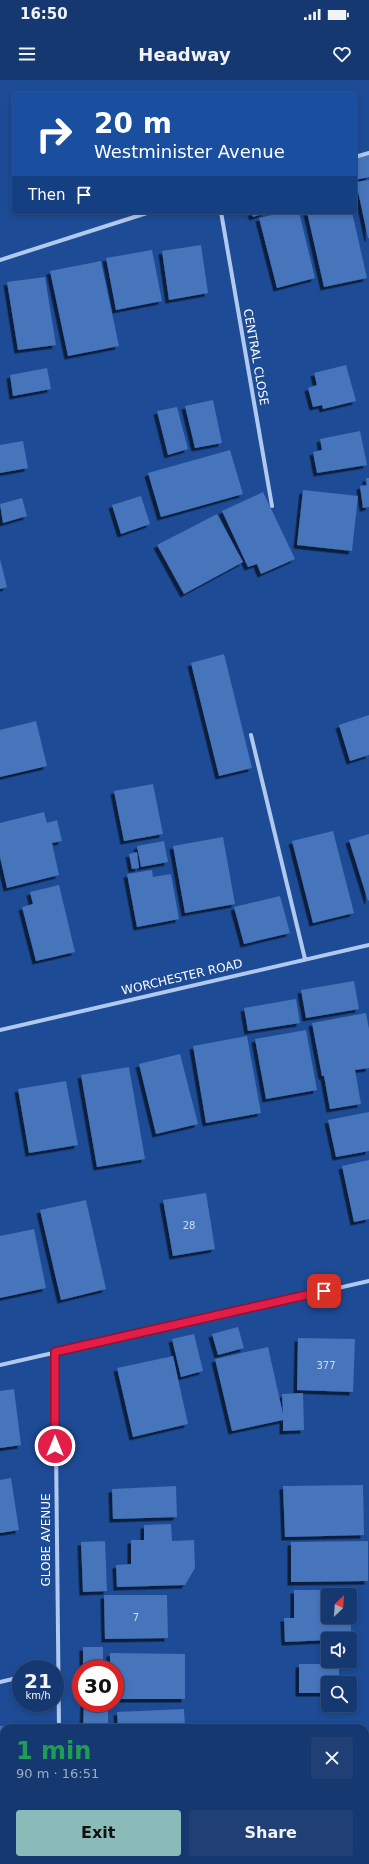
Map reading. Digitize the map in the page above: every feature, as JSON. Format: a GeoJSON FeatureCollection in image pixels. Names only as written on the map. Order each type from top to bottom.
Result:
{"type":"FeatureCollection","features":[{"type":"Feature","properties":{"kind":"street"},"geometry":{"type":"LineString","coordinates":[[357,156],[369,153]]}},
{"type":"Feature","properties":{"kind":"street"},"geometry":{"type":"LineString","coordinates":[[0,260],[144,214]]}},
{"type":"Feature","properties":{"kind":"street","name":"CENTRAL CLOSE"},"geometry":{"type":"LineString","coordinates":[[221,214],[272,506]]}},
{"type":"Feature","properties":{"kind":"street"},"geometry":{"type":"LineString","coordinates":[[251,735],[305,959]]}},
{"type":"Feature","properties":{"kind":"street","name":"WORCHESTER ROAD"},"geometry":{"type":"LineString","coordinates":[[0,1030],[369,945]]}},
{"type":"Feature","properties":{"kind":"street"},"geometry":{"type":"LineString","coordinates":[[0,1365],[369,1281]]}},
{"type":"Feature","properties":{"kind":"street","name":"GLOBE AVENUE"},"geometry":{"type":"LineString","coordinates":[[55,1352],[55,1660]]}},
{"type":"Feature","properties":{"kind":"street"},"geometry":{"type":"LineString","coordinates":[[0,1682],[12,1679]]}},
{"type":"Feature","properties":{"kind":"street","name":"GLOBE AVENUE"},"geometry":{"type":"LineString","coordinates":[[58,1712],[59,1724]]}},
{"type":"Feature","properties":{"kind":"building"},"geometry":{"type":"Polygon","coordinates":[[[369,155],[369,177],[357,180],[357,158],[369,155]]]}},
{"type":"Feature","properties":{"kind":"building"},"geometry":{"type":"Polygon","coordinates":[[[369,180],[369,238],[357,187],[357,182],[369,180]]]}},
{"type":"Feature","properties":{"kind":"building"},"geometry":{"type":"Polygon","coordinates":[[[252,214],[261,214],[253,217],[252,214]]]}},
{"type":"Feature","properties":{"kind":"building"},"geometry":{"type":"Polygon","coordinates":[[[276,214],[299,214],[315,278],[277,288],[259,218],[276,214]]]}},
{"type":"Feature","properties":{"kind":"building"},"geometry":{"type":"Polygon","coordinates":[[[307,214],[352,214],[367,278],[324,287],[307,214]]]}},
{"type":"Feature","properties":{"kind":"building"},"geometry":{"type":"Polygon","coordinates":[[[201,245],[208,293],[169,300],[162,251],[201,245]]]}},
{"type":"Feature","properties":{"kind":"building"},"geometry":{"type":"Polygon","coordinates":[[[152,250],[162,301],[116,310],[106,258],[152,250]]]}},
{"type":"Feature","properties":{"kind":"building"},"geometry":{"type":"Polygon","coordinates":[[[101,261],[119,346],[68,356],[50,271],[101,261]]]}},
{"type":"Feature","properties":{"kind":"building"},"geometry":{"type":"Polygon","coordinates":[[[45,277],[56,345],[18,350],[7,282],[45,277]]]}},
{"type":"Feature","properties":{"kind":"building"},"geometry":{"type":"Polygon","coordinates":[[[346,365],[356,401],[323,409],[322,405],[313,407],[308,388],[317,385],[314,373],[346,365]]]}},
{"type":"Feature","properties":{"kind":"building"},"geometry":{"type":"Polygon","coordinates":[[[47,368],[51,389],[13,396],[10,375],[47,368]]]}},
{"type":"Feature","properties":{"kind":"building"},"geometry":{"type":"Polygon","coordinates":[[[213,400],[222,443],[195,448],[185,406],[213,400]]]}},
{"type":"Feature","properties":{"kind":"building"},"geometry":{"type":"Polygon","coordinates":[[[177,407],[188,449],[168,455],[157,411],[177,407]]]}},
{"type":"Feature","properties":{"kind":"building"},"geometry":{"type":"Polygon","coordinates":[[[360,431],[367,465],[317,473],[313,452],[322,450],[320,439],[360,431]]]}},
{"type":"Feature","properties":{"kind":"building"},"geometry":{"type":"Polygon","coordinates":[[[23,441],[28,468],[0,473],[0,445],[23,441]]]}},
{"type":"Feature","properties":{"kind":"building"},"geometry":{"type":"Polygon","coordinates":[[[230,450],[243,494],[161,517],[148,473],[230,450]]]}},
{"type":"Feature","properties":{"kind":"building"},"geometry":{"type":"Polygon","coordinates":[[[366,478],[369,478],[369,507],[363,508],[360,486],[367,485],[366,478]]]}},
{"type":"Feature","properties":{"kind":"building"},"geometry":{"type":"Polygon","coordinates":[[[303,490],[358,496],[352,551],[297,545],[303,490]]]}},
{"type":"Feature","properties":{"kind":"building"},"geometry":{"type":"Polygon","coordinates":[[[263,492],[295,559],[261,574],[257,564],[248,567],[222,511],[263,492]]]}},
{"type":"Feature","properties":{"kind":"building"},"geometry":{"type":"Polygon","coordinates":[[[141,496],[150,524],[121,534],[112,505],[141,496]]]}},
{"type":"Feature","properties":{"kind":"building"},"geometry":{"type":"Polygon","coordinates":[[[22,498],[27,516],[3,523],[0,504],[22,498]]]}},
{"type":"Feature","properties":{"kind":"building"},"geometry":{"type":"Polygon","coordinates":[[[217,514],[243,562],[184,594],[157,545],[217,514]]]}},
{"type":"Feature","properties":{"kind":"building"},"geometry":{"type":"Polygon","coordinates":[[[0,559],[7,587],[0,589],[0,559]]]}},
{"type":"Feature","properties":{"kind":"building"},"geometry":{"type":"Polygon","coordinates":[[[224,654],[252,768],[219,776],[191,663],[224,654]]]}},
{"type":"Feature","properties":{"kind":"building"},"geometry":{"type":"Polygon","coordinates":[[[369,715],[369,755],[350,761],[339,725],[369,715]]]}},
{"type":"Feature","properties":{"kind":"building"},"geometry":{"type":"Polygon","coordinates":[[[36,721],[47,766],[0,777],[0,730],[36,721]]]}},
{"type":"Feature","properties":{"kind":"building"},"geometry":{"type":"Polygon","coordinates":[[[153,784],[163,834],[124,841],[114,791],[153,784]]]}},
{"type":"Feature","properties":{"kind":"building"},"geometry":{"type":"Polygon","coordinates":[[[44,812],[47,823],[57,820],[62,841],[52,843],[59,875],[7,888],[0,857],[0,823],[44,812]]]}},
{"type":"Feature","properties":{"kind":"building"},"geometry":{"type":"Polygon","coordinates":[[[333,831],[354,913],[313,923],[292,841],[333,831]]]}},
{"type":"Feature","properties":{"kind":"building"},"geometry":{"type":"Polygon","coordinates":[[[369,834],[369,900],[368,901],[349,840],[369,834]]]}},
{"type":"Feature","properties":{"kind":"building"},"geometry":{"type":"Polygon","coordinates":[[[223,837],[235,904],[185,913],[173,846],[223,837]]]}},
{"type":"Feature","properties":{"kind":"building"},"geometry":{"type":"Polygon","coordinates":[[[164,841],[168,862],[141,867],[137,846],[164,841]]]}},
{"type":"Feature","properties":{"kind":"building"},"geometry":{"type":"Polygon","coordinates":[[[137,852],[139,868],[132,869],[129,854],[137,852]]]}},
{"type":"Feature","properties":{"kind":"building"},"geometry":{"type":"Polygon","coordinates":[[[152,870],[153,877],[171,874],[179,919],[137,927],[127,874],[152,870]]]}},
{"type":"Feature","properties":{"kind":"building"},"geometry":{"type":"Polygon","coordinates":[[[59,885],[75,952],[36,961],[22,907],[33,904],[30,892],[59,885]]]}},
{"type":"Feature","properties":{"kind":"building"},"geometry":{"type":"Polygon","coordinates":[[[280,896],[290,933],[244,944],[234,907],[280,896]]]}},
{"type":"Feature","properties":{"kind":"building"},"geometry":{"type":"Polygon","coordinates":[[[354,981],[359,1009],[306,1018],[301,990],[354,981]]]}},
{"type":"Feature","properties":{"kind":"building"},"geometry":{"type":"Polygon","coordinates":[[[296,999],[300,1023],[248,1031],[244,1008],[296,999]]]}},
{"type":"Feature","properties":{"kind":"building"},"geometry":{"type":"Polygon","coordinates":[[[366,1013],[369,1029],[369,1068],[355,1070],[361,1104],[330,1109],[312,1023],[366,1013]]]}},
{"type":"Feature","properties":{"kind":"building"},"geometry":{"type":"Polygon","coordinates":[[[306,1030],[317,1090],[266,1099],[255,1039],[306,1030]]]}},
{"type":"Feature","properties":{"kind":"building"},"geometry":{"type":"Polygon","coordinates":[[[247,1036],[261,1113],[206,1123],[193,1046],[247,1036]]]}},
{"type":"Feature","properties":{"kind":"building"},"geometry":{"type":"Polygon","coordinates":[[[180,1054],[198,1124],[156,1134],[139,1064],[180,1054]]]}},
{"type":"Feature","properties":{"kind":"building"},"geometry":{"type":"Polygon","coordinates":[[[129,1067],[145,1159],[97,1167],[81,1075],[129,1067]]]}},
{"type":"Feature","properties":{"kind":"building"},"geometry":{"type":"Polygon","coordinates":[[[66,1081],[78,1145],[29,1153],[18,1089],[66,1081]]]}},
{"type":"Feature","properties":{"kind":"building"},"geometry":{"type":"Polygon","coordinates":[[[369,1112],[369,1151],[336,1157],[328,1120],[369,1112]]]}},
{"type":"Feature","properties":{"kind":"building"},"geometry":{"type":"Polygon","coordinates":[[[369,1160],[369,1219],[354,1222],[342,1166],[369,1160]]]}},
{"type":"Feature","properties":{"kind":"building"},"geometry":{"type":"Polygon","coordinates":[[[206,1193],[215,1249],[173,1256],[163,1200],[206,1193]]]}},
{"type":"Feature","properties":{"kind":"building"},"geometry":{"type":"Polygon","coordinates":[[[86,1200],[106,1289],[61,1300],[40,1210],[86,1200]]]}},
{"type":"Feature","properties":{"kind":"building"},"geometry":{"type":"Polygon","coordinates":[[[34,1229],[46,1288],[0,1298],[0,1236],[34,1229]]]}},
{"type":"Feature","properties":{"kind":"building"},"geometry":{"type":"Polygon","coordinates":[[[238,1327],[244,1348],[218,1355],[212,1334],[238,1327]]]}},
{"type":"Feature","properties":{"kind":"building"},"geometry":{"type":"Polygon","coordinates":[[[194,1334],[203,1371],[181,1377],[172,1339],[194,1334]]]}},
{"type":"Feature","properties":{"kind":"building"},"geometry":{"type":"Polygon","coordinates":[[[298,1338],[355,1339],[353,1392],[297,1390],[298,1338]]]}},
{"type":"Feature","properties":{"kind":"building"},"geometry":{"type":"Polygon","coordinates":[[[268,1347],[283,1414],[282,1394],[303,1393],[304,1430],[283,1431],[283,1420],[232,1431],[215,1359],[268,1347]]]}},
{"type":"Feature","properties":{"kind":"building"},"geometry":{"type":"Polygon","coordinates":[[[173,1356],[188,1424],[133,1437],[117,1368],[173,1356]]]}},
{"type":"Feature","properties":{"kind":"building"},"geometry":{"type":"Polygon","coordinates":[[[14,1389],[21,1445],[0,1448],[0,1391],[14,1389]]]}},
{"type":"Feature","properties":{"kind":"building"},"geometry":{"type":"Polygon","coordinates":[[[11,1478],[19,1530],[0,1533],[0,1480],[11,1478]]]}},
{"type":"Feature","properties":{"kind":"building"},"geometry":{"type":"Polygon","coordinates":[[[363,1485],[364,1535],[285,1537],[283,1486],[363,1485]]]}},
{"type":"Feature","properties":{"kind":"building"},"geometry":{"type":"Polygon","coordinates":[[[176,1486],[177,1517],[113,1519],[112,1489],[176,1486]]]}},
{"type":"Feature","properties":{"kind":"building"},"geometry":{"type":"Polygon","coordinates":[[[171,1524],[172,1541],[194,1540],[195,1568],[185,1585],[117,1587],[116,1565],[131,1564],[131,1540],[144,1540],[144,1525],[171,1524]]]}},
{"type":"Feature","properties":{"kind":"building"},"geometry":{"type":"Polygon","coordinates":[[[105,1541],[107,1591],[83,1592],[81,1542],[105,1541]]]}},
{"type":"Feature","properties":{"kind":"building"},"geometry":{"type":"Polygon","coordinates":[[[368,1541],[368,1581],[291,1582],[291,1542],[368,1541]]]}},
{"type":"Feature","properties":{"kind":"building"},"geometry":{"type":"Polygon","coordinates":[[[294,1590],[321,1590],[321,1624],[351,1624],[351,1632],[321,1632],[321,1640],[285,1642],[284,1618],[294,1618],[294,1590]]]}},
{"type":"Feature","properties":{"kind":"building"},"geometry":{"type":"Polygon","coordinates":[[[104,1595],[167,1595],[168,1638],[105,1639],[104,1595]]]}},
{"type":"Feature","properties":{"kind":"building"},"geometry":{"type":"Polygon","coordinates":[[[83,1647],[103,1647],[103,1660],[83,1660],[83,1647]]]}},
{"type":"Feature","properties":{"kind":"building"},"geometry":{"type":"Polygon","coordinates":[[[110,1653],[185,1654],[185,1699],[124,1699],[124,1660],[110,1660],[110,1653]]]}},
{"type":"Feature","properties":{"kind":"building"},"geometry":{"type":"Polygon","coordinates":[[[299,1664],[321,1664],[321,1668],[339,1668],[339,1676],[321,1676],[321,1693],[299,1693],[299,1664]]]}},
{"type":"Feature","properties":{"kind":"building"},"geometry":{"type":"Polygon","coordinates":[[[184,1709],[185,1724],[118,1724],[117,1712],[184,1709]]]}},
{"type":"Feature","properties":{"kind":"building"},"geometry":{"type":"Polygon","coordinates":[[[84,1712],[108,1712],[108,1724],[83,1724],[84,1712]]]}},
{"type":"Feature","properties":{"kind":"route"},"geometry":{"type":"LineString","coordinates":[[55,1446],[55,1352],[324,1291]]}}]}
